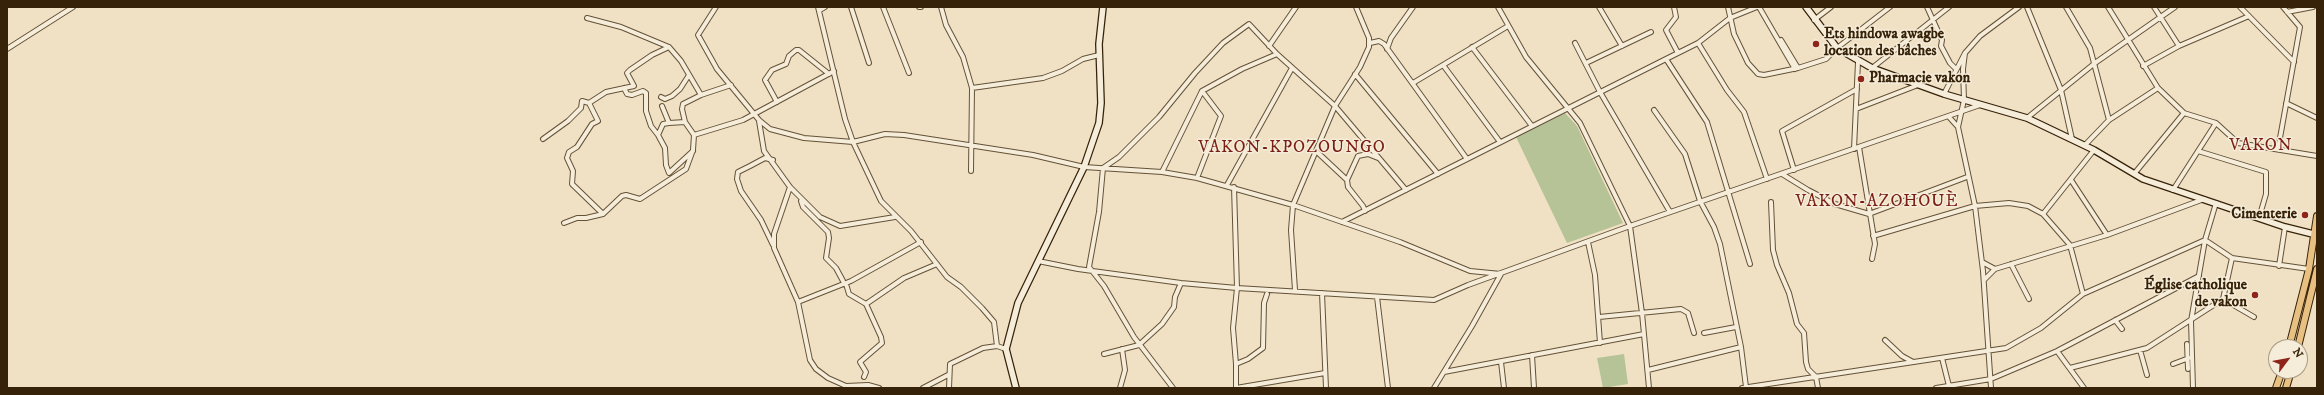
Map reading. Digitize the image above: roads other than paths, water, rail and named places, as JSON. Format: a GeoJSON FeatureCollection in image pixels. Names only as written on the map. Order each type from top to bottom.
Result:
{"type":"FeatureCollection","features":[{"type":"Feature","properties":{"kind":"highway"},"geometry":{"type":"LineString","coordinates":[[2291,339],[2309,270],[2316,234],[2317,216]]}},
{"type":"Feature","properties":{"kind":"highway"},"geometry":{"type":"LineString","coordinates":[[2300,339],[2317,269]]}},
{"type":"Feature","properties":{"kind":"main road"},"geometry":{"type":"LineString","coordinates":[[1016,388],[1006,349],[1018,304],[1084,167],[1101,114],[1099,55],[1104,7]]}},
{"type":"Feature","properties":{"kind":"main road"},"geometry":{"type":"LineString","coordinates":[[1806,7],[1814,20],[1837,48],[1858,62],[1944,94],[2026,118],[2085,145],[2134,174],[2173,190],[2285,227],[2316,234]]}},
{"type":"Feature","properties":{"kind":"street"},"geometry":{"type":"LineString","coordinates":[[7,49],[73,7]]}},
{"type":"Feature","properties":{"kind":"street"},"geometry":{"type":"LineString","coordinates":[[716,7],[698,35],[717,69],[759,120],[770,129],[800,138],[853,142],[885,134],[1033,154],[1084,167],[1162,172],[1197,178],[1227,185],[1293,205],[1400,242],[1470,272],[1501,274]]}},
{"type":"Feature","properties":{"kind":"street"},"geometry":{"type":"LineString","coordinates":[[825,7],[819,9],[845,119],[853,142],[881,201],[921,242],[947,277],[962,287],[994,322],[997,346]]}},
{"type":"Feature","properties":{"kind":"street"},"geometry":{"type":"LineString","coordinates":[[851,7],[869,63]]}},
{"type":"Feature","properties":{"kind":"street"},"geometry":{"type":"LineString","coordinates":[[883,7],[909,73]]}},
{"type":"Feature","properties":{"kind":"street"},"geometry":{"type":"LineString","coordinates":[[942,7],[946,25],[964,57],[972,88],[973,145],[971,171]]}},
{"type":"Feature","properties":{"kind":"street"},"geometry":{"type":"LineString","coordinates":[[1269,46],[1296,7]]}},
{"type":"Feature","properties":{"kind":"street"},"geometry":{"type":"LineString","coordinates":[[1387,49],[1391,38],[1413,7]]}},
{"type":"Feature","properties":{"kind":"street"},"geometry":{"type":"LineString","coordinates":[[1498,7],[1526,57],[1580,123],[1630,226],[1642,313],[1649,388]]}},
{"type":"Feature","properties":{"kind":"street"},"geometry":{"type":"LineString","coordinates":[[1599,7],[1622,46]]}},
{"type":"Feature","properties":{"kind":"street"},"geometry":{"type":"LineString","coordinates":[[1674,7],[1676,17],[1666,30],[1678,53]]}},
{"type":"Feature","properties":{"kind":"street"},"geometry":{"type":"LineString","coordinates":[[1728,7],[1734,34],[1748,63],[1758,74],[1796,68],[1826,59],[1837,48],[1890,7]]}},
{"type":"Feature","properties":{"kind":"street"},"geometry":{"type":"LineString","coordinates":[[1342,222],[1666,60],[1698,43],[1730,18],[1759,7],[1796,68]]}},
{"type":"Feature","properties":{"kind":"street"},"geometry":{"type":"LineString","coordinates":[[1814,20],[1830,7]]}},
{"type":"Feature","properties":{"kind":"street"},"geometry":{"type":"LineString","coordinates":[[1927,7],[1942,40],[1941,46],[1950,64],[1956,69]]}},
{"type":"Feature","properties":{"kind":"street"},"geometry":{"type":"LineString","coordinates":[[1872,68],[1950,7]]}},
{"type":"Feature","properties":{"kind":"street"},"geometry":{"type":"LineString","coordinates":[[1944,94],[1965,53],[1980,36],[2019,7]]}},
{"type":"Feature","properties":{"kind":"street"},"geometry":{"type":"LineString","coordinates":[[2027,7],[2061,90],[2072,139]]}},
{"type":"Feature","properties":{"kind":"street"},"geometry":{"type":"LineString","coordinates":[[2066,7],[2090,48],[2109,120]]}},
{"type":"Feature","properties":{"kind":"street"},"geometry":{"type":"LineString","coordinates":[[2108,7],[2129,39],[2143,66],[2158,88],[2184,113],[2216,123],[2238,142],[2317,156]]}},
{"type":"Feature","properties":{"kind":"street"},"geometry":{"type":"LineString","coordinates":[[2154,7],[2179,46]]}},
{"type":"Feature","properties":{"kind":"street"},"geometry":{"type":"LineString","coordinates":[[2026,118],[2095,63],[2175,7]]}},
{"type":"Feature","properties":{"kind":"street"},"geometry":{"type":"LineString","coordinates":[[2240,7],[2294,62]]}},
{"type":"Feature","properties":{"kind":"street"},"geometry":{"type":"LineString","coordinates":[[2278,149],[2300,27],[2283,7]]}},
{"type":"Feature","properties":{"kind":"street"},"geometry":{"type":"LineString","coordinates":[[2287,12],[2313,7]]}},
{"type":"Feature","properties":{"kind":"street"},"geometry":{"type":"LineString","coordinates":[[1295,290],[1291,230],[1293,205],[1334,106],[1364,59],[1370,43],[1356,8]]}},
{"type":"Feature","properties":{"kind":"street"},"geometry":{"type":"LineString","coordinates":[[2143,66],[2179,46],[2249,16]]}},
{"type":"Feature","properties":{"kind":"street"},"geometry":{"type":"LineString","coordinates":[[587,18],[621,27],[669,47],[681,61],[701,95]]}},
{"type":"Feature","properties":{"kind":"street"},"geometry":{"type":"LineString","coordinates":[[1103,168],[1119,157],[1158,117],[1213,52],[1249,24],[1277,54],[1334,106],[1406,190]]}},
{"type":"Feature","properties":{"kind":"street"},"geometry":{"type":"LineString","coordinates":[[1413,83],[1508,26]]}},
{"type":"Feature","properties":{"kind":"street"},"geometry":{"type":"LineString","coordinates":[[1586,63],[1651,32]]}},
{"type":"Feature","properties":{"kind":"street"},"geometry":{"type":"LineString","coordinates":[[1370,43],[1379,41],[1387,49],[1467,159]]}},
{"type":"Feature","properties":{"kind":"street"},"geometry":{"type":"LineString","coordinates":[[1575,43],[1600,92],[1670,212]]}},
{"type":"Feature","properties":{"kind":"street"},"geometry":{"type":"LineString","coordinates":[[1698,43],[1727,90],[1744,112],[1767,179]]}},
{"type":"Feature","properties":{"kind":"street"},"geometry":{"type":"LineString","coordinates":[[589,103],[606,92],[634,86],[627,73],[635,65],[669,47]]}},
{"type":"Feature","properties":{"kind":"street"},"geometry":{"type":"LineString","coordinates":[[1472,47],[1532,126]]}},
{"type":"Feature","properties":{"kind":"street"},"geometry":{"type":"LineString","coordinates":[[777,102],[765,80],[772,70],[786,64],[789,56],[796,50],[799,50],[829,74]]}},
{"type":"Feature","properties":{"kind":"street"},"geometry":{"type":"LineString","coordinates":[[1965,53],[1963,69],[1963,112],[1958,128],[1967,177],[1975,206],[1984,280],[1990,351],[1991,388]]}},
{"type":"Feature","properties":{"kind":"street"},"geometry":{"type":"LineString","coordinates":[[1162,172],[1202,92],[1242,69],[1277,54]]}},
{"type":"Feature","properties":{"kind":"street"},"geometry":{"type":"LineString","coordinates":[[972,88],[1043,78],[1062,71],[1083,59],[1099,55]]}},
{"type":"Feature","properties":{"kind":"street"},"geometry":{"type":"LineString","coordinates":[[1666,60],[1707,122],[1750,264]]}},
{"type":"Feature","properties":{"kind":"street"},"geometry":{"type":"LineString","coordinates":[[1858,62],[1856,109],[1857,148],[1873,236],[1875,251],[1872,259]]}},
{"type":"Feature","properties":{"kind":"street"},"geometry":{"type":"LineString","coordinates":[[1443,65],[1500,142]]}},
{"type":"Feature","properties":{"kind":"street"},"geometry":{"type":"LineString","coordinates":[[1227,185],[1292,68]]}},
{"type":"Feature","properties":{"kind":"street"},"geometry":{"type":"LineString","coordinates":[[694,135],[754,114],[834,71]]}},
{"type":"Feature","properties":{"kind":"street"},"geometry":{"type":"LineString","coordinates":[[1355,74],[1438,174]]}},
{"type":"Feature","properties":{"kind":"street"},"geometry":{"type":"LineString","coordinates":[[661,97],[666,99],[672,96],[680,89],[689,75]]}},
{"type":"Feature","properties":{"kind":"street"},"geometry":{"type":"LineString","coordinates":[[564,223],[577,218],[586,218],[603,214],[622,196],[626,195],[640,199],[686,169],[693,150],[694,135],[685,122],[682,114],[683,104],[701,95],[731,85]]}},
{"type":"Feature","properties":{"kind":"street"},"geometry":{"type":"LineString","coordinates":[[1856,109],[1918,85]]}},
{"type":"Feature","properties":{"kind":"street"},"geometry":{"type":"LineString","coordinates":[[624,88],[627,94],[632,95],[643,91],[646,93],[646,111],[652,126],[665,148],[666,165],[669,173]]}},
{"type":"Feature","properties":{"kind":"street"},"geometry":{"type":"LineString","coordinates":[[2085,145],[2109,120],[2158,88]]}},
{"type":"Feature","properties":{"kind":"street"},"geometry":{"type":"LineString","coordinates":[[1794,170],[1782,131],[1857,89]]}},
{"type":"Feature","properties":{"kind":"street"},"geometry":{"type":"LineString","coordinates":[[1197,178],[1221,116],[1202,92]]}},
{"type":"Feature","properties":{"kind":"street"},"geometry":{"type":"LineString","coordinates":[[543,139],[568,121],[582,108],[582,101],[589,103],[598,121],[592,124],[584,139],[574,150],[569,152],[567,158],[573,171],[572,184],[603,214]]}},
{"type":"Feature","properties":{"kind":"street"},"geometry":{"type":"LineString","coordinates":[[2286,103],[2317,118]]}},
{"type":"Feature","properties":{"kind":"street"},"geometry":{"type":"LineString","coordinates":[[1038,261],[1091,271],[1181,283],[1237,288],[1295,290],[1434,300],[1700,201],[1949,117],[1980,105]]}},
{"type":"Feature","properties":{"kind":"street"},"geometry":{"type":"LineString","coordinates":[[662,106],[669,123]]}},
{"type":"Feature","properties":{"kind":"street"},"geometry":{"type":"LineString","coordinates":[[1654,110],[1685,154],[1700,201],[1714,227],[1720,244],[1741,347],[1744,388],[2006,348],[2021,341],[2041,328],[2083,294],[2205,240]]}},
{"type":"Feature","properties":{"kind":"street"},"geometry":{"type":"LineString","coordinates":[[2134,174],[2184,113]]}},
{"type":"Feature","properties":{"kind":"street"},"geometry":{"type":"LineString","coordinates":[[1949,117],[1958,128]]}},
{"type":"Feature","properties":{"kind":"street"},"geometry":{"type":"LineString","coordinates":[[759,120],[764,151],[772,160],[790,187],[820,217],[840,226],[895,217]]}},
{"type":"Feature","properties":{"kind":"street"},"geometry":{"type":"LineString","coordinates":[[658,135],[662,124],[685,122]]}},
{"type":"Feature","properties":{"kind":"street"},"geometry":{"type":"LineString","coordinates":[[2173,190],[2216,123]]}},
{"type":"Feature","properties":{"kind":"street"},"geometry":{"type":"LineString","coordinates":[[667,181],[669,173],[693,150]]}},
{"type":"Feature","properties":{"kind":"street"},"geometry":{"type":"LineString","coordinates":[[2043,214],[2072,180],[2094,150]]}},
{"type":"Feature","properties":{"kind":"street"},"geometry":{"type":"LineString","coordinates":[[1316,151],[1347,180]]}},
{"type":"Feature","properties":{"kind":"street"},"geometry":{"type":"LineString","coordinates":[[2198,151],[2266,172],[2266,194],[2259,218]]}},
{"type":"Feature","properties":{"kind":"street"},"geometry":{"type":"LineString","coordinates":[[1364,211],[1364,206],[1348,187],[1347,180],[1358,156],[1368,154],[1378,158]]}},
{"type":"Feature","properties":{"kind":"street"},"geometry":{"type":"LineString","coordinates":[[772,160],[765,158],[738,172],[736,179],[741,191],[760,220],[798,302],[810,360],[816,369],[828,378],[846,386],[868,385],[879,388]]}},
{"type":"Feature","properties":{"kind":"street"},"geometry":{"type":"LineString","coordinates":[[1103,168],[1099,212],[1089,267],[1104,286],[1139,345],[1173,388]]}},
{"type":"Feature","properties":{"kind":"street"},"geometry":{"type":"LineString","coordinates":[[1782,174],[1835,204],[1869,214],[1967,177]]}},
{"type":"Feature","properties":{"kind":"street"},"geometry":{"type":"LineString","coordinates":[[2072,180],[2107,234]]}},
{"type":"Feature","properties":{"kind":"street"},"geometry":{"type":"LineString","coordinates":[[774,248],[774,234],[790,187]]}},
{"type":"Feature","properties":{"kind":"street"},"geometry":{"type":"LineString","coordinates":[[1234,187],[1237,288],[1233,328],[1236,388],[1326,373]]}},
{"type":"Feature","properties":{"kind":"street"},"geometry":{"type":"LineString","coordinates":[[801,199],[803,207],[828,232],[830,238],[826,258],[836,268],[844,282],[848,294],[866,304],[882,343],[860,362],[866,372],[864,377]]}},
{"type":"Feature","properties":{"kind":"street"},"geometry":{"type":"LineString","coordinates":[[1984,280],[1995,269],[2107,234],[2204,199]]}},
{"type":"Feature","properties":{"kind":"street"},"geometry":{"type":"LineString","coordinates":[[1771,202],[1773,250],[1776,265],[1789,294],[1796,324],[1804,333],[1805,355],[1808,369],[1816,377],[1818,388]]}},
{"type":"Feature","properties":{"kind":"street"},"geometry":{"type":"LineString","coordinates":[[1873,236],[1975,206],[2009,203],[2028,206],[2043,214],[2070,245],[2083,294]]}},
{"type":"Feature","properties":{"kind":"street"},"geometry":{"type":"LineString","coordinates":[[2188,369],[2191,321],[2205,240],[2216,203]]}},
{"type":"Feature","properties":{"kind":"street"},"geometry":{"type":"LineString","coordinates":[[2279,266],[2285,227]]}},
{"type":"Feature","properties":{"kind":"street"},"geometry":{"type":"LineString","coordinates":[[2205,240],[2232,258],[2309,270]]}},
{"type":"Feature","properties":{"kind":"street"},"geometry":{"type":"LineString","coordinates":[[798,302],[844,282],[921,242]]}},
{"type":"Feature","properties":{"kind":"street"},"geometry":{"type":"LineString","coordinates":[[1588,242],[1595,275],[1600,317],[1600,343]]}},
{"type":"Feature","properties":{"kind":"street"},"geometry":{"type":"LineString","coordinates":[[2070,368],[2147,348],[2224,299],[2232,258]]}},
{"type":"Feature","properties":{"kind":"street"},"geometry":{"type":"LineString","coordinates":[[1982,262],[1995,269]]}},
{"type":"Feature","properties":{"kind":"street"},"geometry":{"type":"LineString","coordinates":[[866,304],[904,278],[937,264]]}},
{"type":"Feature","properties":{"kind":"street"},"geometry":{"type":"LineString","coordinates":[[2011,264],[2029,299]]}},
{"type":"Feature","properties":{"kind":"street"},"geometry":{"type":"LineString","coordinates":[[1434,388],[1501,274]]}},
{"type":"Feature","properties":{"kind":"street"},"geometry":{"type":"LineString","coordinates":[[1936,388],[1991,379],[2057,351],[2199,276]]}},
{"type":"Feature","properties":{"kind":"street"},"geometry":{"type":"LineString","coordinates":[[1104,354],[1139,345],[1171,313],[1174,307],[1175,297],[1181,283]]}},
{"type":"Feature","properties":{"kind":"street"},"geometry":{"type":"LineString","coordinates":[[1322,293],[1326,388]]}},
{"type":"Feature","properties":{"kind":"street"},"geometry":{"type":"LineString","coordinates":[[1236,364],[1248,359],[1264,348],[1264,310],[1268,294]]}},
{"type":"Feature","properties":{"kind":"street"},"geometry":{"type":"LineString","coordinates":[[1377,297],[1388,388]]}},
{"type":"Feature","properties":{"kind":"street"},"geometry":{"type":"LineString","coordinates":[[2224,299],[2254,317]]}},
{"type":"Feature","properties":{"kind":"street"},"geometry":{"type":"LineString","coordinates":[[1600,317],[1642,313],[1672,308],[1686,311],[1694,333]]}},
{"type":"Feature","properties":{"kind":"street"},"geometry":{"type":"LineString","coordinates":[[2115,320],[2122,329]]}},
{"type":"Feature","properties":{"kind":"street"},"geometry":{"type":"LineString","coordinates":[[1704,333],[1736,327]]}},
{"type":"Feature","properties":{"kind":"street"},"geometry":{"type":"LineString","coordinates":[[1444,372],[1644,334]]}},
{"type":"Feature","properties":{"kind":"street"},"geometry":{"type":"LineString","coordinates":[[1885,340],[1902,356],[1914,362]]}},
{"type":"Feature","properties":{"kind":"street"},"geometry":{"type":"LineString","coordinates":[[2187,344],[2193,388]]}},
{"type":"Feature","properties":{"kind":"street"},"geometry":{"type":"LineString","coordinates":[[949,388],[948,375],[950,364],[953,361],[983,348],[997,346],[1006,349]]}},
{"type":"Feature","properties":{"kind":"street"},"geometry":{"type":"LineString","coordinates":[[1648,370],[1741,347]]}},
{"type":"Feature","properties":{"kind":"street"},"geometry":{"type":"LineString","coordinates":[[1120,388],[1125,370],[1122,349]]}},
{"type":"Feature","properties":{"kind":"street"},"geometry":{"type":"LineString","coordinates":[[2140,350],[2147,374]]}},
{"type":"Feature","properties":{"kind":"street"},"geometry":{"type":"LineString","coordinates":[[2057,351],[2084,388]]}},
{"type":"Feature","properties":{"kind":"street"},"geometry":{"type":"LineString","coordinates":[[1532,355],[1534,388]]}},
{"type":"Feature","properties":{"kind":"street"},"geometry":{"type":"LineString","coordinates":[[1942,358],[1949,386]]}},
{"type":"Feature","properties":{"kind":"street"},"geometry":{"type":"LineString","coordinates":[[2173,364],[2189,358]]}},
{"type":"Feature","properties":{"kind":"street"},"geometry":{"type":"LineString","coordinates":[[1501,362],[1504,388]]}},
{"type":"Feature","properties":{"kind":"street"},"geometry":{"type":"LineString","coordinates":[[923,388],[948,375]]}},
{"type":"Feature","properties":{"kind":"place","name":"Ets hindowa awagbe location des bâches"},"geometry":{"type":"Point","coordinates":[1816,44]}},
{"type":"Feature","properties":{"kind":"place","name":"Pharmacie vakon"},"geometry":{"type":"Point","coordinates":[1861,79]}},
{"type":"Feature","properties":{"kind":"place","name":"Cimenterie"},"geometry":{"type":"Point","coordinates":[2305,215]}},
{"type":"Feature","properties":{"kind":"place","name":"Église catholique de vakon"},"geometry":{"type":"Point","coordinates":[2255,295]}},
{"type":"Feature","properties":{"kind":"district","name":"VAKON"},"geometry":{"type":"Point","coordinates":[2261,146]}},
{"type":"Feature","properties":{"kind":"district","name":"VAKON-KPOZOUNGO"},"geometry":{"type":"Point","coordinates":[1292,148]}},
{"type":"Feature","properties":{"kind":"district","name":"VAKON-AZOHOUÈ"},"geometry":{"type":"Point","coordinates":[1877,202]}}]}
